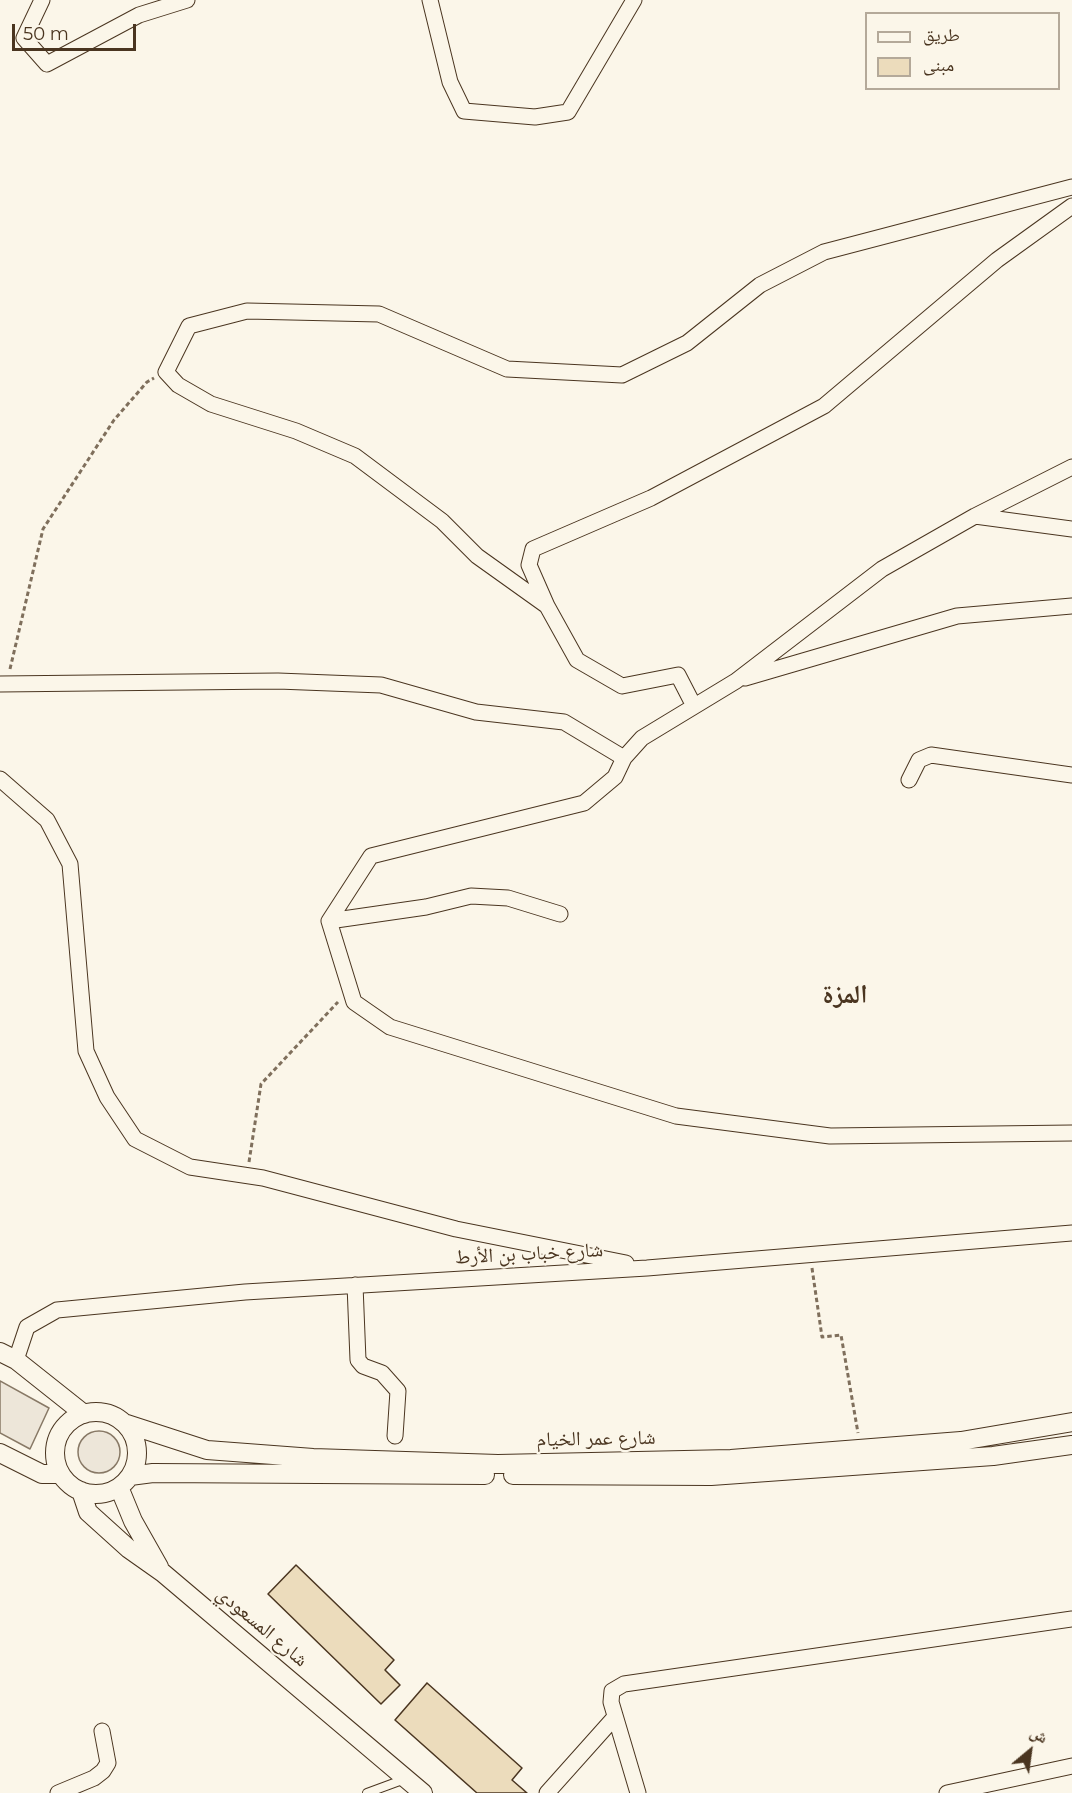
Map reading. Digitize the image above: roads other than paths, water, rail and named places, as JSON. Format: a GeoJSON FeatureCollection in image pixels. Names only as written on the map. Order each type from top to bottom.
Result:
{"type":"FeatureCollection","features":[{"type":"Feature","properties":{"kind":"street"},"geometry":{"type":"LineString","coordinates":[[42,0],[24,38],[47,64],[139,15],[187,0]]}},
{"type":"Feature","properties":{"kind":"street"},"geometry":{"type":"LineString","coordinates":[[430,0],[450,82],[464,111],[535,117],[568,112],[634,0]]}},
{"type":"Feature","properties":{"kind":"street"},"geometry":{"type":"LineString","coordinates":[[547,606],[477,556],[442,521],[355,456],[296,432],[211,404],[178,385],[166,372],[189,326],[247,311],[379,314],[507,369],[622,375],[687,343],[760,285],[824,252],[1072,187]]}},
{"type":"Feature","properties":{"kind":"street"},"geometry":{"type":"LineString","coordinates":[[694,706],[678,675],[622,686],[577,660],[547,606],[529,564],[533,549],[651,498],[824,406],[997,260],[1072,206]]}},
{"type":"Feature","properties":{"kind":"street"},"geometry":{"type":"LineString","coordinates":[[329,921],[371,856],[584,803],[615,777],[624,758],[642,738],[736,681],[882,569],[975,516],[1072,468]]}},
{"type":"Feature","properties":{"kind":"street"},"geometry":{"type":"LineString","coordinates":[[975,516],[1072,529]]}},
{"type":"Feature","properties":{"kind":"street"},"geometry":{"type":"LineString","coordinates":[[736,681],[957,616],[1072,606]]}},
{"type":"Feature","properties":{"kind":"street"},"geometry":{"type":"LineString","coordinates":[[3,685],[267,681],[381,685],[476,712],[564,722],[624,758]]}},
{"type":"Feature","properties":{"kind":"street"},"geometry":{"type":"LineString","coordinates":[[909,780],[920,760],[931,755],[1072,775]]}},
{"type":"Feature","properties":{"kind":"street"},"geometry":{"type":"LineString","coordinates":[[0,779],[47,820],[70,864],[86,1051],[107,1097],[135,1139],[190,1167],[247,1176],[456,1229],[647,1268]]}},
{"type":"Feature","properties":{"kind":"street"},"geometry":{"type":"LineString","coordinates":[[329,921],[426,907],[471,896],[508,898],[560,914]]}},
{"type":"Feature","properties":{"kind":"street"},"geometry":{"type":"LineString","coordinates":[[329,921],[354,1002],[390,1027],[676,1116],[830,1136],[1072,1133]]}},
{"type":"Feature","properties":{"kind":"street","name":"شارع خباب بن الأرط"},"geometry":{"type":"LineString","coordinates":[[8,1356],[27,1327],[57,1310],[245,1292],[647,1268],[1072,1233]]}},
{"type":"Feature","properties":{"kind":"street"},"geometry":{"type":"LineString","coordinates":[[355,1285],[358,1360],[363,1366],[382,1373],[398,1391],[395,1436]]}},
{"type":"Feature","properties":{"kind":"street"},"geometry":{"type":"LineString","coordinates":[[8,1356],[84,1414]]}},
{"type":"Feature","properties":{"kind":"street"},"geometry":{"type":"LineString","coordinates":[[98,1412],[112,1415],[124,1423],[131,1431],[138,1454],[125,1482],[107,1492],[81,1491],[70,1484],[61,1473],[56,1450],[58,1438],[68,1424],[84,1414],[98,1412]]}},
{"type":"Feature","properties":{"kind":"street","name":"شارع عمر الخيام"},"geometry":{"type":"LineString","coordinates":[[124,1423],[207,1450],[324,1458],[498,1464],[731,1459],[961,1442],[1072,1422]]}},
{"type":"Feature","properties":{"kind":"street","name":"شارع عمر الخيام"},"geometry":{"type":"LineString","coordinates":[[125,1482],[165,1473],[711,1476],[993,1456],[1072,1445]]}},
{"type":"Feature","properties":{"kind":"street"},"geometry":{"type":"LineString","coordinates":[[0,1453],[42,1474],[61,1473]]}},
{"type":"Feature","properties":{"kind":"street"},"geometry":{"type":"LineString","coordinates":[[125,1482],[133,1521],[163,1573]]}},
{"type":"Feature","properties":{"kind":"street","name":"شارع المسعودي"},"geometry":{"type":"LineString","coordinates":[[81,1491],[88,1512],[423,1793]]}},
{"type":"Feature","properties":{"kind":"street"},"geometry":{"type":"LineString","coordinates":[[638,1793],[614,1718],[612,1691],[624,1684],[1072,1619]]}},
{"type":"Feature","properties":{"kind":"street"},"geometry":{"type":"LineString","coordinates":[[547,1793],[614,1718]]}},
{"type":"Feature","properties":{"kind":"street"},"geometry":{"type":"LineString","coordinates":[[58,1793],[94,1778],[103,1771],[108,1763],[102,1731]]}},
{"type":"Feature","properties":{"kind":"street"},"geometry":{"type":"LineString","coordinates":[[947,1793],[1072,1766]]}},
{"type":"Feature","properties":{"kind":"lane"},"geometry":{"type":"LineString","coordinates":[[367,1793],[406,1779]]}},
{"type":"Feature","properties":{"kind":"district","name":"المزة"},"geometry":{"type":"Point","coordinates":[845,995]}}]}
